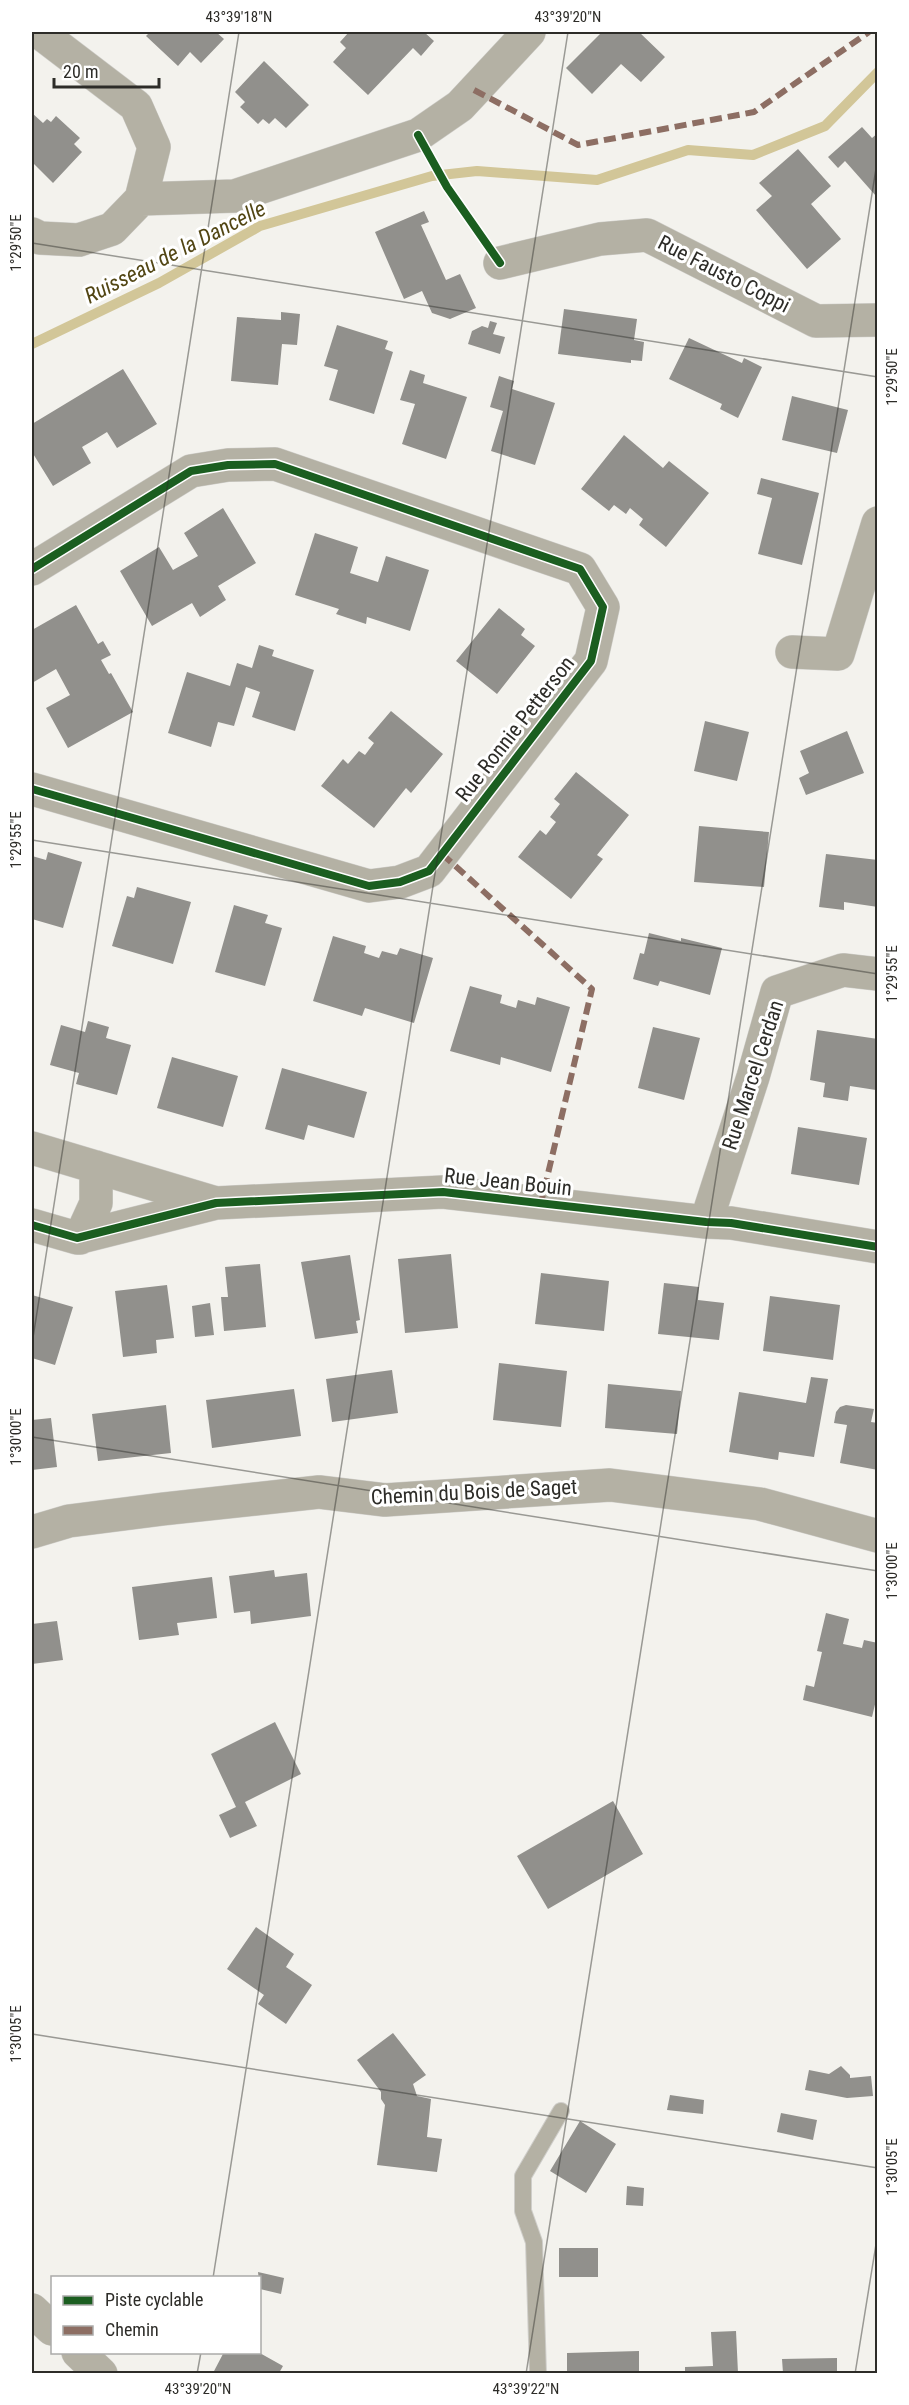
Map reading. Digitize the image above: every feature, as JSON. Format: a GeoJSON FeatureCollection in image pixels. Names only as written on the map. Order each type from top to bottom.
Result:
{"type":"FeatureCollection","features":[{"type":"Feature","properties":{"kind":"street"},"geometry":{"type":"LineString","coordinates":[[32,234],[40,238],[79,240],[112,229],[141,199],[154,147],[136,106],[39,32]]}},
{"type":"Feature","properties":{"kind":"street"},"geometry":{"type":"LineString","coordinates":[[141,199],[235,196],[418,135],[460,106],[523,33]]}},
{"type":"Feature","properties":{"kind":"street","name":"Rue Fausto Coppi"},"geometry":{"type":"LineString","coordinates":[[500,263],[600,240],[647,235],[816,321],[878,320]]}},
{"type":"Feature","properties":{"kind":"street","name":"Rue Ronnie Petterson"},"geometry":{"type":"LineString","coordinates":[[32,569],[190,471],[228,465],[275,464],[580,569],[603,607],[591,661],[429,870],[400,882],[369,886],[32,789]]}},
{"type":"Feature","properties":{"kind":"street"},"geometry":{"type":"LineString","coordinates":[[792,652],[838,654],[878,523]]}},
{"type":"Feature","properties":{"kind":"street","name":"Rue Marcel Cerdan"},"geometry":{"type":"LineString","coordinates":[[706,1222],[753,1077],[777,992],[843,970],[878,974]]}},
{"type":"Feature","properties":{"kind":"street","name":"Rue Jean Bouin"},"geometry":{"type":"LineString","coordinates":[[32,1148],[216,1203]]}},
{"type":"Feature","properties":{"kind":"street"},"geometry":{"type":"LineString","coordinates":[[80,1238],[96,1203],[96,1167]]}},
{"type":"Feature","properties":{"kind":"street","name":"Rue Jean Bouin"},"geometry":{"type":"LineString","coordinates":[[32,1225],[80,1238],[216,1203],[443,1192],[731,1223],[878,1247]]}},
{"type":"Feature","properties":{"kind":"street","name":"Chemin du Bois de Saget"},"geometry":{"type":"LineString","coordinates":[[32,1532],[69,1521],[320,1492],[385,1500],[610,1485],[760,1504],[878,1536]]}},
{"type":"Feature","properties":{"kind":"street"},"geometry":{"type":"LineString","coordinates":[[32,2310],[51,2328]]}},
{"type":"Feature","properties":{"kind":"street"},"geometry":{"type":"LineString","coordinates":[[80,2354],[101,2373]]}},
{"type":"Feature","properties":{"kind":"lane"},"geometry":{"type":"LineString","coordinates":[[538,2373],[534,2242],[524,2211],[523,2176],[561,2111]]}},
{"type":"Feature","properties":{"kind":"building"},"geometry":{"type":"Polygon","coordinates":[[[150,32],[216,32],[224,39],[201,63],[190,52],[178,66],[146,36],[150,32]]]}},
{"type":"Feature","properties":{"kind":"building"},"geometry":{"type":"Polygon","coordinates":[[[349,32],[424,32],[434,41],[421,56],[413,48],[368,95],[333,62],[346,48],[340,42],[349,32]]]}},
{"type":"Feature","properties":{"kind":"building"},"geometry":{"type":"Polygon","coordinates":[[[602,32],[639,32],[665,57],[641,82],[621,64],[592,94],[566,68],[602,32]]]}},
{"type":"Feature","properties":{"kind":"building"},"geometry":{"type":"Polygon","coordinates":[[[264,61],[309,105],[286,128],[275,118],[269,124],[263,119],[258,124],[240,107],[245,102],[235,92],[264,61]]]}},
{"type":"Feature","properties":{"kind":"building"},"geometry":{"type":"Polygon","coordinates":[[[32,113],[43,123],[47,119],[51,122],[56,116],[80,138],[74,144],[82,152],[53,183],[32,162],[32,113]]]}},
{"type":"Feature","properties":{"kind":"building"},"geometry":{"type":"Polygon","coordinates":[[[862,127],[872,138],[878,133],[876,196],[845,161],[838,168],[828,157],[862,127]]]}},
{"type":"Feature","properties":{"kind":"building"},"geometry":{"type":"Polygon","coordinates":[[[798,149],[831,186],[811,204],[841,239],[807,269],[756,210],[772,196],[759,183],[798,149]]]}},
{"type":"Feature","properties":{"kind":"building"},"geometry":{"type":"Polygon","coordinates":[[[424,211],[429,222],[421,225],[446,280],[460,274],[476,308],[450,319],[432,313],[422,291],[404,299],[375,232],[424,211]]]}},
{"type":"Feature","properties":{"kind":"building"},"geometry":{"type":"Polygon","coordinates":[[[564,309],[637,319],[634,340],[644,342],[642,361],[631,360],[631,363],[558,354],[564,309]]]}},
{"type":"Feature","properties":{"kind":"building"},"geometry":{"type":"Polygon","coordinates":[[[281,312],[300,314],[297,345],[282,344],[278,385],[231,381],[237,317],[281,320],[281,312]]]}},
{"type":"Feature","properties":{"kind":"building"},"geometry":{"type":"Polygon","coordinates":[[[490,321],[497,323],[493,334],[505,337],[500,354],[468,344],[472,331],[482,326],[488,328],[490,321]]]}},
{"type":"Feature","properties":{"kind":"building"},"geometry":{"type":"Polygon","coordinates":[[[337,325],[388,341],[385,349],[393,352],[374,414],[329,400],[338,370],[324,366],[337,325]]]}},
{"type":"Feature","properties":{"kind":"building"},"geometry":{"type":"Polygon","coordinates":[[[689,338],[742,363],[744,358],[762,367],[738,418],[720,409],[722,404],[669,379],[689,338]]]}},
{"type":"Feature","properties":{"kind":"building"},"geometry":{"type":"Polygon","coordinates":[[[123,369],[157,424],[117,448],[107,432],[82,447],[91,463],[53,486],[32,452],[32,424],[123,369]]]}},
{"type":"Feature","properties":{"kind":"building"},"geometry":{"type":"Polygon","coordinates":[[[410,370],[425,375],[423,383],[467,397],[446,459],[402,444],[415,404],[400,400],[410,370]]]}},
{"type":"Feature","properties":{"kind":"building"},"geometry":{"type":"Polygon","coordinates":[[[499,376],[514,381],[512,389],[555,403],[535,465],[491,451],[503,411],[490,407],[499,376]]]}},
{"type":"Feature","properties":{"kind":"building"},"geometry":{"type":"Polygon","coordinates":[[[792,396],[848,410],[837,453],[782,440],[792,396]]]}},
{"type":"Feature","properties":{"kind":"building"},"geometry":{"type":"Polygon","coordinates":[[[624,435],[663,468],[669,461],[709,493],[666,547],[639,525],[643,519],[630,508],[626,514],[614,505],[609,511],[581,489],[624,435]]]}},
{"type":"Feature","properties":{"kind":"building"},"geometry":{"type":"Polygon","coordinates":[[[761,478],[819,493],[802,565],[758,554],[772,498],[757,494],[761,478]]]}},
{"type":"Feature","properties":{"kind":"building"},"geometry":{"type":"Polygon","coordinates":[[[223,508],[256,563],[218,586],[226,600],[200,617],[192,603],[152,626],[120,571],[159,547],[173,570],[198,556],[184,533],[223,508]]]}},
{"type":"Feature","properties":{"kind":"building"},"geometry":{"type":"Polygon","coordinates":[[[315,533],[358,547],[350,573],[378,582],[386,556],[429,570],[410,631],[367,617],[366,624],[336,614],[339,609],[295,595],[315,533]]]}},
{"type":"Feature","properties":{"kind":"building"},"geometry":{"type":"Polygon","coordinates":[[[76,605],[98,644],[103,641],[111,655],[101,660],[133,712],[68,748],[46,708],[70,695],[56,669],[32,683],[32,630],[76,605]]]}},
{"type":"Feature","properties":{"kind":"building"},"geometry":{"type":"Polygon","coordinates":[[[499,608],[525,629],[521,635],[535,646],[497,694],[456,661],[499,608]]]}},
{"type":"Feature","properties":{"kind":"building"},"geometry":{"type":"Polygon","coordinates":[[[259,645],[274,650],[272,656],[314,670],[295,731],[252,717],[260,692],[246,687],[234,726],[218,722],[211,747],[168,733],[187,672],[230,686],[237,663],[252,668],[259,645]]]}},
{"type":"Feature","properties":{"kind":"building"},"geometry":{"type":"Polygon","coordinates":[[[391,711],[443,754],[411,793],[406,788],[374,828],[321,786],[343,759],[348,764],[359,751],[365,755],[374,743],[368,738],[391,711]]]}},
{"type":"Feature","properties":{"kind":"building"},"geometry":{"type":"Polygon","coordinates":[[[705,721],[749,732],[737,781],[694,771],[705,721]]]}},
{"type":"Feature","properties":{"kind":"building"},"geometry":{"type":"Polygon","coordinates":[[[847,731],[864,773],[806,795],[799,778],[809,773],[800,751],[847,731]]]}},
{"type":"Feature","properties":{"kind":"building"},"geometry":{"type":"Polygon","coordinates":[[[576,772],[629,815],[597,855],[603,859],[571,899],[518,857],[540,830],[546,835],[556,822],[550,817],[560,804],[554,799],[576,772]]]}},
{"type":"Feature","properties":{"kind":"building"},"geometry":{"type":"Polygon","coordinates":[[[699,826],[769,832],[764,887],[694,882],[699,826]]]}},
{"type":"Feature","properties":{"kind":"building"},"geometry":{"type":"Polygon","coordinates":[[[48,852],[82,862],[63,928],[32,919],[32,856],[46,860],[48,852]]]}},
{"type":"Feature","properties":{"kind":"building"},"geometry":{"type":"Polygon","coordinates":[[[826,854],[878,860],[878,907],[844,902],[844,910],[819,907],[826,854]]]}},
{"type":"Feature","properties":{"kind":"building"},"geometry":{"type":"Polygon","coordinates":[[[137,887],[191,902],[173,964],[112,946],[127,896],[134,898],[137,887]]]}},
{"type":"Feature","properties":{"kind":"building"},"geometry":{"type":"Polygon","coordinates":[[[234,905],[268,915],[265,923],[282,928],[265,986],[215,972],[234,905]]]}},
{"type":"Feature","properties":{"kind":"building"},"geometry":{"type":"Polygon","coordinates":[[[649,933],[722,948],[710,995],[660,981],[658,986],[633,979],[640,953],[644,954],[649,933]]]}},
{"type":"Feature","properties":{"kind":"building"},"geometry":{"type":"Polygon","coordinates":[[[333,936],[366,946],[364,953],[379,958],[382,951],[397,955],[400,948],[433,958],[414,1023],[365,1008],[362,1016],[313,1001],[333,936]]]}},
{"type":"Feature","properties":{"kind":"building"},"geometry":{"type":"Polygon","coordinates":[[[470,986],[502,995],[500,1003],[516,1008],[518,1000],[535,1005],[537,997],[570,1007],[551,1072],[501,1057],[500,1065],[450,1051],[470,986]]]}},
{"type":"Feature","properties":{"kind":"building"},"geometry":{"type":"Polygon","coordinates":[[[88,1021],[109,1027],[106,1038],[131,1045],[117,1095],[76,1084],[79,1073],[50,1065],[61,1025],[85,1032],[88,1021]]]}},
{"type":"Feature","properties":{"kind":"building"},"geometry":{"type":"Polygon","coordinates":[[[653,1027],[700,1038],[684,1100],[638,1088],[653,1027]]]}},
{"type":"Feature","properties":{"kind":"building"},"geometry":{"type":"Polygon","coordinates":[[[817,1030],[878,1039],[876,1090],[850,1086],[848,1101],[823,1097],[825,1083],[810,1080],[817,1030]]]}},
{"type":"Feature","properties":{"kind":"building"},"geometry":{"type":"Polygon","coordinates":[[[172,1057],[238,1076],[223,1127],[157,1108],[172,1057]]]}},
{"type":"Feature","properties":{"kind":"building"},"geometry":{"type":"Polygon","coordinates":[[[282,1068],[367,1092],[354,1138],[308,1125],[304,1140],[265,1129],[282,1068]]]}},
{"type":"Feature","properties":{"kind":"building"},"geometry":{"type":"Polygon","coordinates":[[[798,1127],[867,1138],[859,1185],[791,1174],[798,1127]]]}},
{"type":"Feature","properties":{"kind":"building"},"geometry":{"type":"Polygon","coordinates":[[[451,1254],[458,1328],[405,1333],[398,1259],[451,1254]]]}},
{"type":"Feature","properties":{"kind":"building"},"geometry":{"type":"Polygon","coordinates":[[[350,1255],[360,1320],[356,1321],[358,1333],[315,1339],[301,1262],[350,1255]]]}},
{"type":"Feature","properties":{"kind":"building"},"geometry":{"type":"Polygon","coordinates":[[[260,1264],[266,1327],[224,1331],[221,1297],[228,1297],[225,1267],[260,1264]]]}},
{"type":"Feature","properties":{"kind":"building"},"geometry":{"type":"Polygon","coordinates":[[[541,1273],[609,1281],[604,1331],[535,1324],[541,1273]]]}},
{"type":"Feature","properties":{"kind":"building"},"geometry":{"type":"Polygon","coordinates":[[[664,1283],[699,1287],[698,1300],[724,1303],[719,1340],[658,1334],[664,1283]]]}},
{"type":"Feature","properties":{"kind":"building"},"geometry":{"type":"Polygon","coordinates":[[[167,1285],[174,1338],[156,1340],[157,1353],[123,1357],[115,1291],[167,1285]]]}},
{"type":"Feature","properties":{"kind":"building"},"geometry":{"type":"Polygon","coordinates":[[[32,1295],[73,1307],[55,1365],[32,1358],[32,1295]]]}},
{"type":"Feature","properties":{"kind":"building"},"geometry":{"type":"Polygon","coordinates":[[[770,1296],[840,1305],[833,1360],[763,1351],[770,1296]]]}},
{"type":"Feature","properties":{"kind":"building"},"geometry":{"type":"Polygon","coordinates":[[[210,1303],[214,1335],[195,1337],[192,1306],[210,1303]]]}},
{"type":"Feature","properties":{"kind":"building"},"geometry":{"type":"Polygon","coordinates":[[[499,1363],[567,1371],[561,1427],[493,1420],[499,1363]]]}},
{"type":"Feature","properties":{"kind":"building"},"geometry":{"type":"Polygon","coordinates":[[[392,1370],[398,1413],[332,1422],[326,1379],[392,1370]]]}},
{"type":"Feature","properties":{"kind":"building"},"geometry":{"type":"Polygon","coordinates":[[[811,1377],[828,1379],[814,1457],[779,1452],[778,1460],[729,1452],[739,1392],[806,1403],[811,1377]]]}},
{"type":"Feature","properties":{"kind":"building"},"geometry":{"type":"Polygon","coordinates":[[[608,1384],[681,1391],[677,1434],[605,1428],[608,1384]]]}},
{"type":"Feature","properties":{"kind":"building"},"geometry":{"type":"Polygon","coordinates":[[[294,1389],[301,1436],[212,1448],[206,1400],[294,1389]]]}},
{"type":"Feature","properties":{"kind":"building"},"geometry":{"type":"Polygon","coordinates":[[[166,1405],[171,1453],[98,1461],[92,1414],[166,1405]]]}},
{"type":"Feature","properties":{"kind":"building"},"geometry":{"type":"Polygon","coordinates":[[[846,1405],[874,1409],[871,1422],[878,1423],[878,1470],[840,1463],[847,1425],[834,1423],[836,1412],[840,1407],[846,1405]]]}},
{"type":"Feature","properties":{"kind":"building"},"geometry":{"type":"Polygon","coordinates":[[[51,1418],[57,1467],[32,1470],[32,1420],[51,1418]]]}},
{"type":"Feature","properties":{"kind":"building"},"geometry":{"type":"Polygon","coordinates":[[[274,1570],[275,1577],[307,1573],[311,1616],[251,1624],[250,1611],[234,1613],[229,1576],[274,1570]]]}},
{"type":"Feature","properties":{"kind":"building"},"geometry":{"type":"Polygon","coordinates":[[[212,1577],[217,1618],[177,1623],[179,1635],[139,1640],[132,1587],[212,1577]]]}},
{"type":"Feature","properties":{"kind":"building"},"geometry":{"type":"Polygon","coordinates":[[[826,1613],[849,1619],[843,1644],[862,1648],[864,1640],[878,1643],[878,1667],[875,1678],[878,1678],[878,1692],[872,1717],[803,1700],[806,1685],[814,1687],[822,1652],[817,1651],[826,1613]]]}},
{"type":"Feature","properties":{"kind":"building"},"geometry":{"type":"Polygon","coordinates":[[[57,1621],[63,1660],[32,1664],[32,1624],[57,1621]]]}},
{"type":"Feature","properties":{"kind":"building"},"geometry":{"type":"Polygon","coordinates":[[[275,1722],[301,1774],[245,1802],[257,1826],[230,1838],[219,1815],[236,1807],[211,1754],[275,1722]]]}},
{"type":"Feature","properties":{"kind":"building"},"geometry":{"type":"Polygon","coordinates":[[[613,1801],[643,1854],[548,1909],[517,1856],[613,1801]]]}},
{"type":"Feature","properties":{"kind":"building"},"geometry":{"type":"Polygon","coordinates":[[[256,1927],[294,1954],[286,1967],[312,1985],[286,2024],[258,2004],[264,1995],[227,1969],[256,1927]]]}},
{"type":"Feature","properties":{"kind":"building"},"geometry":{"type":"Polygon","coordinates":[[[393,2033],[426,2075],[413,2084],[417,2096],[431,2099],[427,2137],[442,2139],[437,2172],[377,2165],[385,2105],[381,2099],[381,2092],[357,2060],[393,2033]]]}},
{"type":"Feature","properties":{"kind":"building"},"geometry":{"type":"Polygon","coordinates":[[[841,2066],[850,2078],[871,2076],[873,2096],[847,2098],[805,2090],[809,2070],[829,2074],[841,2066]]]}},
{"type":"Feature","properties":{"kind":"building"},"geometry":{"type":"Polygon","coordinates":[[[670,2095],[704,2100],[703,2114],[667,2110],[670,2095]]]}},
{"type":"Feature","properties":{"kind":"building"},"geometry":{"type":"Polygon","coordinates":[[[781,2113],[817,2120],[813,2140],[777,2132],[781,2113]]]}},
{"type":"Feature","properties":{"kind":"building"},"geometry":{"type":"Polygon","coordinates":[[[580,2121],[616,2144],[586,2193],[550,2171],[580,2121]]]}},
{"type":"Feature","properties":{"kind":"building"},"geometry":{"type":"Polygon","coordinates":[[[627,2186],[644,2188],[643,2206],[626,2205],[627,2186]]]}},
{"type":"Feature","properties":{"kind":"building"},"geometry":{"type":"Polygon","coordinates":[[[559,2248],[598,2248],[598,2277],[559,2277],[559,2248]]]}},
{"type":"Feature","properties":{"kind":"building"},"geometry":{"type":"Polygon","coordinates":[[[258,2272],[284,2278],[281,2294],[261,2289],[261,2276],[258,2276],[258,2272]]]}},
{"type":"Feature","properties":{"kind":"building"},"geometry":{"type":"Polygon","coordinates":[[[736,2331],[738,2373],[685,2373],[685,2367],[713,2366],[711,2332],[736,2331]]]}},
{"type":"Feature","properties":{"kind":"building"},"geometry":{"type":"Polygon","coordinates":[[[639,2351],[639,2373],[567,2373],[567,2353],[639,2351]]]}},
{"type":"Feature","properties":{"kind":"building"},"geometry":{"type":"Polygon","coordinates":[[[223,2354],[261,2354],[283,2366],[279,2373],[213,2373],[223,2354]]]}},
{"type":"Feature","properties":{"kind":"building"},"geometry":{"type":"Polygon","coordinates":[[[837,2358],[837,2373],[783,2373],[782,2359],[837,2358]]]}},
{"type":"Feature","properties":{"kind":"waterway","name":"Ruisseau de la Dancelle"},"geometry":{"type":"LineString","coordinates":[[32,344],[159,283],[260,226],[432,176],[477,171],[597,180],[688,150],[753,155],[825,126],[878,72]]}},
{"type":"Feature","properties":{"kind":"marked path"},"geometry":{"type":"LineString","coordinates":[[474,90],[578,145],[754,112],[869,32]]}},
{"type":"Feature","properties":{"kind":"marked path"},"geometry":{"type":"LineString","coordinates":[[442,854],[592,989],[541,1203]]}},
{"type":"Feature","properties":{"kind":"cycle path"},"geometry":{"type":"LineString","coordinates":[[418,135],[447,187],[500,263]]}},
{"type":"Feature","properties":{"kind":"cycle path"},"geometry":{"type":"LineString","coordinates":[[32,569],[191,471],[228,465],[275,464],[580,569],[603,607],[591,661],[429,871],[400,882],[369,886],[32,789]]}},
{"type":"Feature","properties":{"kind":"cycle path"},"geometry":{"type":"LineString","coordinates":[[32,1225],[77,1238],[216,1203],[443,1192],[731,1223],[878,1247]]}}]}
